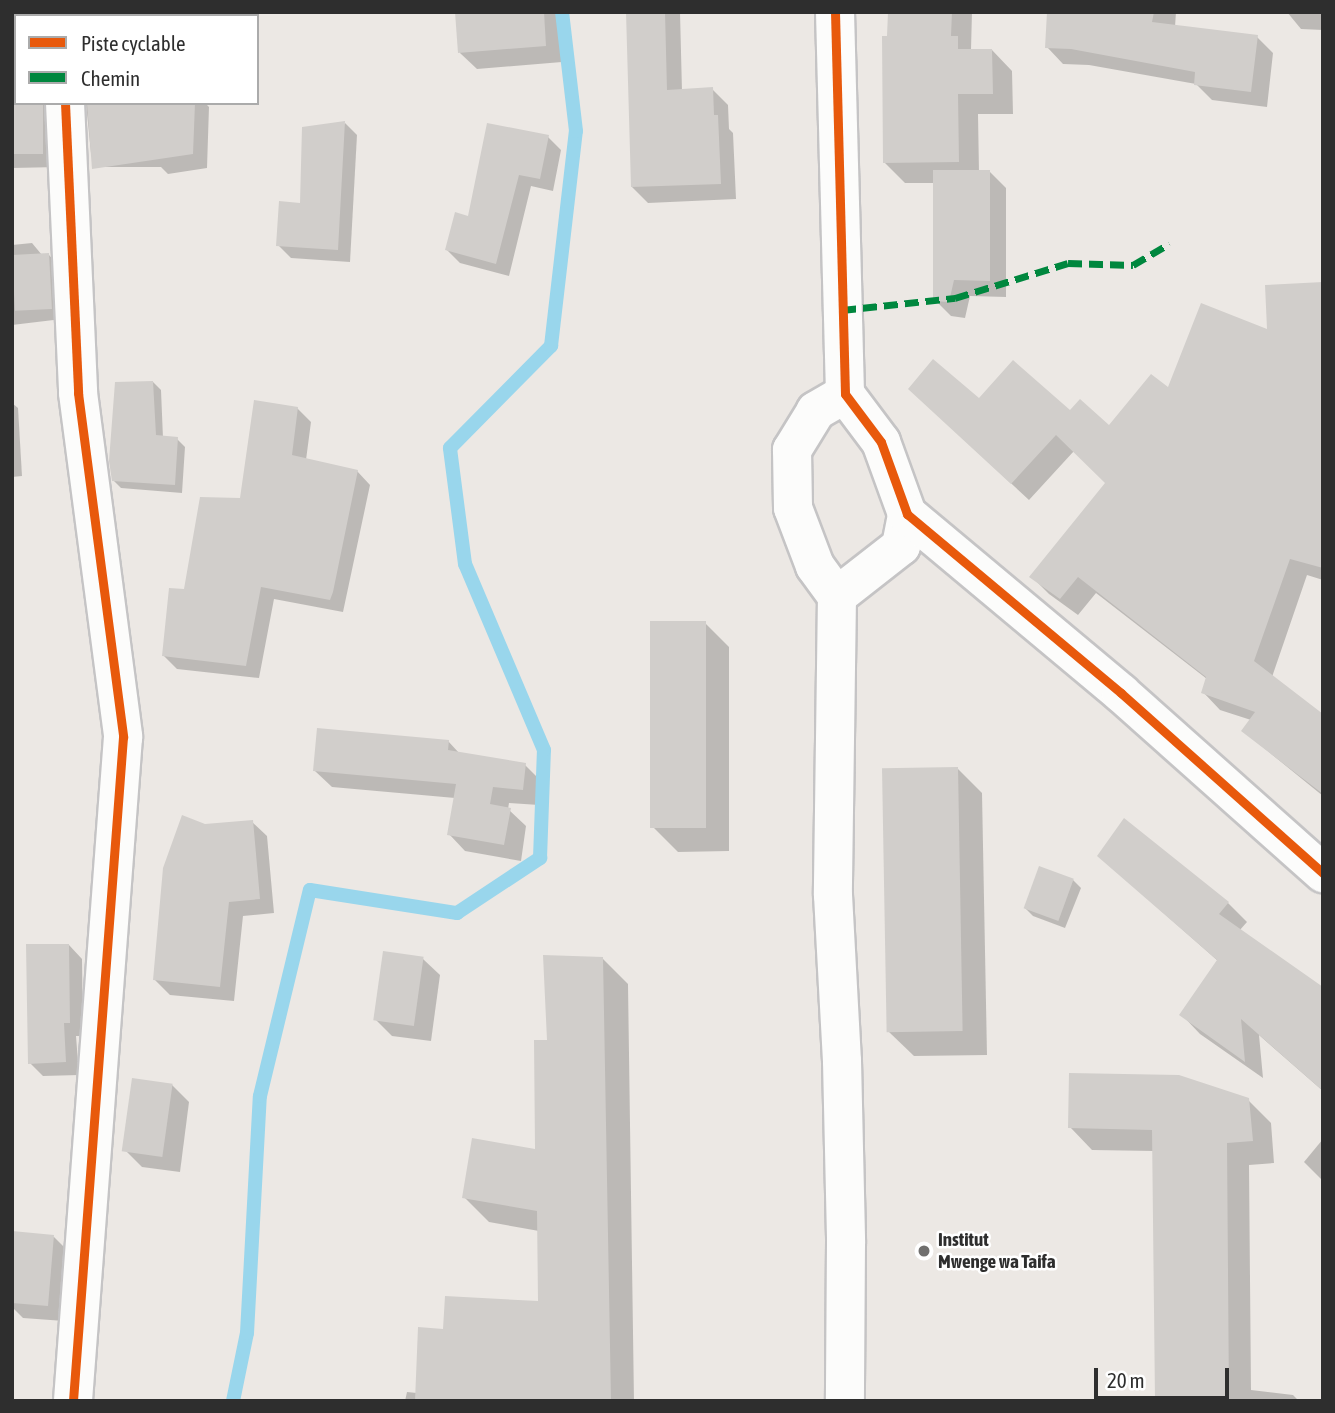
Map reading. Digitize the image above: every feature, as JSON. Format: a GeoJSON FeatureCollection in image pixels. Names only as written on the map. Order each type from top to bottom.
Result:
{"type":"FeatureCollection","features":[{"type":"Feature","properties":{"kind":"street"},"geometry":{"type":"LineString","coordinates":[[835,12],[845,394],[881,442],[907,514],[1121,693],[1323,873]]}},
{"type":"Feature","properties":{"kind":"street"},"geometry":{"type":"LineString","coordinates":[[65,105],[78,393],[123,737],[73,1401]]}},
{"type":"Feature","properties":{"kind":"street"},"geometry":{"type":"LineString","coordinates":[[845,394],[816,411],[792,450],[793,508],[815,566],[837,596],[833,895],[845,1201],[845,1401]]}},
{"type":"Feature","properties":{"kind":"street"},"geometry":{"type":"LineString","coordinates":[[837,596],[901,546],[907,514]]}},
{"type":"Feature","properties":{"kind":"building"},"geometry":{"type":"Polygon","coordinates":[[[455,12],[544,12],[546,46],[458,53],[455,12]]]}},
{"type":"Feature","properties":{"kind":"building"},"geometry":{"type":"Polygon","coordinates":[[[626,12],[665,12],[667,90],[713,87],[714,115],[718,115],[721,184],[631,187],[626,12]]]}},
{"type":"Feature","properties":{"kind":"building"},"geometry":{"type":"Polygon","coordinates":[[[888,12],[952,12],[951,36],[958,36],[958,49],[992,49],[993,94],[958,94],[959,162],[883,163],[882,36],[887,36],[888,12]]]}},
{"type":"Feature","properties":{"kind":"building"},"geometry":{"type":"Polygon","coordinates":[[[1047,12],[1154,12],[1152,22],[1258,35],[1251,92],[1194,85],[1195,72],[1071,49],[1045,48],[1047,12]]]}},
{"type":"Feature","properties":{"kind":"building"},"geometry":{"type":"Polygon","coordinates":[[[12,103],[43,105],[43,154],[12,154],[12,103]]]}},
{"type":"Feature","properties":{"kind":"building"},"geometry":{"type":"Polygon","coordinates":[[[87,105],[195,105],[193,154],[92,169],[87,105]]]}},
{"type":"Feature","properties":{"kind":"building"},"geometry":{"type":"Polygon","coordinates":[[[345,121],[338,250],[276,246],[279,201],[300,203],[302,127],[345,121]]]}},
{"type":"Feature","properties":{"kind":"building"},"geometry":{"type":"Polygon","coordinates":[[[487,123],[549,135],[540,179],[519,175],[496,264],[445,250],[455,212],[468,216],[487,123]]]}},
{"type":"Feature","properties":{"kind":"building"},"geometry":{"type":"Polygon","coordinates":[[[933,170],[990,170],[990,281],[954,280],[949,302],[933,301],[933,170]]]}},
{"type":"Feature","properties":{"kind":"building"},"geometry":{"type":"Polygon","coordinates":[[[49,253],[52,309],[15,311],[12,255],[49,253]]]}},
{"type":"Feature","properties":{"kind":"building"},"geometry":{"type":"Polygon","coordinates":[[[1323,282],[1323,568],[1290,559],[1254,661],[1323,714],[1323,794],[1241,731],[1255,712],[1201,693],[1206,677],[1078,577],[1060,599],[1029,577],[1105,483],[1056,435],[1011,484],[908,389],[933,359],[979,398],[1013,360],[1070,410],[1080,399],[1109,425],[1151,374],[1168,387],[1201,303],[1267,329],[1265,285],[1323,282]]]}},
{"type":"Feature","properties":{"kind":"building"},"geometry":{"type":"Polygon","coordinates":[[[153,381],[156,435],[178,437],[175,485],[112,481],[109,461],[115,382],[153,381]]]}},
{"type":"Feature","properties":{"kind":"building"},"geometry":{"type":"Polygon","coordinates":[[[254,400],[298,407],[292,455],[358,470],[333,592],[330,600],[261,587],[246,666],[162,656],[169,588],[184,589],[200,497],[240,498],[254,400]]]}},
{"type":"Feature","properties":{"kind":"building"},"geometry":{"type":"Polygon","coordinates":[[[650,621],[706,621],[706,828],[650,828],[650,621]]]}},
{"type":"Feature","properties":{"kind":"building"},"geometry":{"type":"Polygon","coordinates":[[[317,728],[449,740],[448,750],[526,763],[523,790],[493,787],[490,804],[511,808],[504,845],[447,835],[456,784],[313,771],[317,728]]]}},
{"type":"Feature","properties":{"kind":"building"},"geometry":{"type":"Polygon","coordinates":[[[958,767],[963,1031],[887,1032],[882,768],[958,767]]]}},
{"type":"Feature","properties":{"kind":"building"},"geometry":{"type":"Polygon","coordinates":[[[182,815],[205,824],[253,820],[260,899],[229,902],[220,987],[153,980],[163,868],[182,815]]]}},
{"type":"Feature","properties":{"kind":"building"},"geometry":{"type":"Polygon","coordinates":[[[1124,818],[1229,902],[1219,914],[1323,987],[1323,1091],[1241,1019],[1245,1062],[1179,1015],[1217,960],[1097,856],[1124,818]]]}},
{"type":"Feature","properties":{"kind":"building"},"geometry":{"type":"Polygon","coordinates":[[[1039,866],[1074,879],[1058,921],[1024,908],[1039,866]]]}},
{"type":"Feature","properties":{"kind":"building"},"geometry":{"type":"Polygon","coordinates":[[[26,944],[69,944],[70,1023],[64,1023],[66,1062],[28,1064],[26,944]]]}},
{"type":"Feature","properties":{"kind":"building"},"geometry":{"type":"Polygon","coordinates":[[[383,951],[424,957],[414,1026],[373,1020],[383,951]]]}},
{"type":"Feature","properties":{"kind":"building"},"geometry":{"type":"Polygon","coordinates":[[[543,955],[603,957],[611,1401],[415,1401],[418,1327],[443,1329],[445,1296],[538,1301],[537,1211],[462,1198],[472,1138],[535,1149],[534,1040],[547,1040],[543,955]]]}},
{"type":"Feature","properties":{"kind":"building"},"geometry":{"type":"Polygon","coordinates":[[[1069,1073],[1179,1075],[1249,1098],[1253,1141],[1227,1143],[1229,1401],[1155,1401],[1152,1130],[1068,1128],[1069,1073]]]}},
{"type":"Feature","properties":{"kind":"building"},"geometry":{"type":"Polygon","coordinates":[[[132,1078],[173,1084],[162,1157],[122,1151],[132,1078]]]}},
{"type":"Feature","properties":{"kind":"building"},"geometry":{"type":"Polygon","coordinates":[[[12,1231],[54,1235],[48,1306],[12,1303],[12,1231]]]}},
{"type":"Feature","properties":{"kind":"waterway"},"geometry":{"type":"LineString","coordinates":[[233,1401],[247,1333],[260,1096],[310,890],[457,913],[540,858],[544,750],[465,564],[450,448],[551,346],[576,131],[562,12]]}},
{"type":"Feature","properties":{"kind":"marked path"},"geometry":{"type":"LineString","coordinates":[[842,310],[955,298],[1068,263],[1133,265],[1169,244]]}},
{"type":"Feature","properties":{"kind":"cycle path"},"geometry":{"type":"LineString","coordinates":[[835,12],[845,394],[881,442],[907,514],[1121,693],[1323,873]]}},
{"type":"Feature","properties":{"kind":"cycle path"},"geometry":{"type":"LineString","coordinates":[[65,105],[78,393],[123,737],[73,1401]]}},
{"type":"Feature","properties":{"kind":"place","name":"Institut Mwenge wa Taifa"},"geometry":{"type":"Point","coordinates":[924,1251]}}]}
